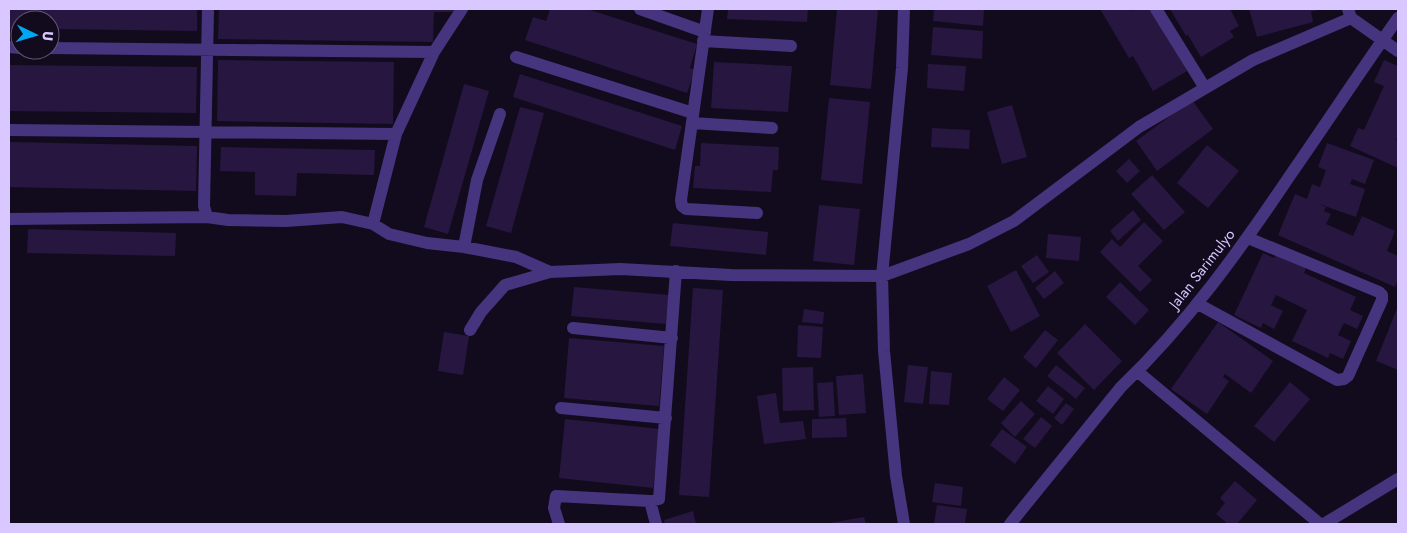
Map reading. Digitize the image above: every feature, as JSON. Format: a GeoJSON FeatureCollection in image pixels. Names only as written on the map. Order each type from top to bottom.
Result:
{"type":"FeatureCollection","features":[{"type":"Feature","properties":{"kind":"street"},"geometry":{"type":"LineString","coordinates":[[207,217],[204,206],[208,9]]}},
{"type":"Feature","properties":{"kind":"street"},"geometry":{"type":"LineString","coordinates":[[373,224],[396,134],[434,52],[462,9]]}},
{"type":"Feature","properties":{"kind":"street"},"geometry":{"type":"LineString","coordinates":[[640,9],[704,36],[792,46]]}},
{"type":"Feature","properties":{"kind":"street"},"geometry":{"type":"LineString","coordinates":[[708,9],[681,200],[682,206],[686,209],[757,213]]}},
{"type":"Feature","properties":{"kind":"street"},"geometry":{"type":"LineString","coordinates":[[904,9],[902,68],[882,276],[884,351],[896,476],[904,524]]}},
{"type":"Feature","properties":{"kind":"street"},"geometry":{"type":"LineString","coordinates":[[1156,9],[1205,88]]}},
{"type":"Feature","properties":{"kind":"street"},"geometry":{"type":"LineString","coordinates":[[470,330],[481,312],[505,285],[550,272],[620,269],[731,275],[882,276],[969,244],[1014,221],[1139,127],[1253,60],[1350,13],[1398,51]]}},
{"type":"Feature","properties":{"kind":"street","name":"Jalan Sarimulyo"},"geometry":{"type":"LineString","coordinates":[[1010,524],[1121,387],[1198,304],[1248,238],[1398,18]]}},
{"type":"Feature","properties":{"kind":"street"},"geometry":{"type":"LineString","coordinates":[[60,48],[434,52]]}},
{"type":"Feature","properties":{"kind":"street"},"geometry":{"type":"LineString","coordinates":[[516,57],[692,118],[772,128]]}},
{"type":"Feature","properties":{"kind":"street"},"geometry":{"type":"LineString","coordinates":[[464,247],[477,180],[500,114]]}},
{"type":"Feature","properties":{"kind":"street"},"geometry":{"type":"LineString","coordinates":[[9,130],[396,134]]}},
{"type":"Feature","properties":{"kind":"street"},"geometry":{"type":"LineString","coordinates":[[9,219],[207,217],[228,220],[286,221],[342,218],[373,224],[389,234],[427,243],[464,247],[516,257],[550,272]]}},
{"type":"Feature","properties":{"kind":"street"},"geometry":{"type":"LineString","coordinates":[[1198,304],[1337,380],[1344,380],[1348,376],[1382,300],[1382,295],[1379,292],[1248,238]]}},
{"type":"Feature","properties":{"kind":"street"},"geometry":{"type":"LineString","coordinates":[[559,524],[554,508],[556,496],[650,501],[659,499],[676,271]]}},
{"type":"Feature","properties":{"kind":"street"},"geometry":{"type":"LineString","coordinates":[[573,328],[672,338]]}},
{"type":"Feature","properties":{"kind":"street"},"geometry":{"type":"LineString","coordinates":[[1137,371],[1322,524],[1398,479]]}},
{"type":"Feature","properties":{"kind":"street"},"geometry":{"type":"LineString","coordinates":[[561,408],[666,418]]}},
{"type":"Feature","properties":{"kind":"street"},"geometry":{"type":"LineString","coordinates":[[650,501],[656,524]]}},
{"type":"Feature","properties":{"kind":"building"},"geometry":{"type":"Polygon","coordinates":[[[9,9],[197,9],[197,31],[60,29],[60,10],[10,10],[9,29],[9,9]]]}},
{"type":"Feature","properties":{"kind":"building"},"geometry":{"type":"Polygon","coordinates":[[[219,9],[454,9],[454,12],[434,12],[433,42],[218,39],[219,9]]]}},
{"type":"Feature","properties":{"kind":"building"},"geometry":{"type":"Polygon","coordinates":[[[550,9],[587,9],[697,44],[690,68],[695,70],[687,93],[525,40],[533,17],[546,21],[550,9]]]}},
{"type":"Feature","properties":{"kind":"building"},"geometry":{"type":"Polygon","coordinates":[[[728,9],[808,9],[807,22],[727,19],[728,9]]]}},
{"type":"Feature","properties":{"kind":"building"},"geometry":{"type":"Polygon","coordinates":[[[837,9],[878,9],[871,89],[830,85],[837,9]]]}},
{"type":"Feature","properties":{"kind":"building"},"geometry":{"type":"Polygon","coordinates":[[[934,9],[984,9],[983,26],[933,21],[934,9]]]}},
{"type":"Feature","properties":{"kind":"building"},"geometry":{"type":"Polygon","coordinates":[[[1100,9],[1130,9],[1131,11],[1134,9],[1150,9],[1187,71],[1153,91],[1133,56],[1129,58],[1100,9]]]}},
{"type":"Feature","properties":{"kind":"building"},"geometry":{"type":"Polygon","coordinates":[[[1170,9],[1230,9],[1239,26],[1230,31],[1234,37],[1201,57],[1170,9]]]}},
{"type":"Feature","properties":{"kind":"building"},"geometry":{"type":"Polygon","coordinates":[[[1249,9],[1322,9],[1311,12],[1313,22],[1257,37],[1249,9]]]}},
{"type":"Feature","properties":{"kind":"building"},"geometry":{"type":"Polygon","coordinates":[[[933,27],[983,31],[982,59],[931,55],[933,27]]]}},
{"type":"Feature","properties":{"kind":"building"},"geometry":{"type":"Polygon","coordinates":[[[218,60],[394,62],[393,124],[217,121],[218,60]]]}},
{"type":"Feature","properties":{"kind":"building"},"geometry":{"type":"Polygon","coordinates":[[[1384,60],[1398,66],[1398,135],[1396,140],[1398,141],[1398,168],[1350,146],[1358,128],[1364,130],[1384,86],[1374,82],[1384,60]]]}},
{"type":"Feature","properties":{"kind":"building"},"geometry":{"type":"Polygon","coordinates":[[[714,62],[792,66],[788,112],[711,108],[714,62]]]}},
{"type":"Feature","properties":{"kind":"building"},"geometry":{"type":"Polygon","coordinates":[[[928,64],[966,66],[964,91],[927,88],[928,64]]]}},
{"type":"Feature","properties":{"kind":"building"},"geometry":{"type":"Polygon","coordinates":[[[9,65],[197,67],[196,113],[9,111],[9,65]]]}},
{"type":"Feature","properties":{"kind":"building"},"geometry":{"type":"Polygon","coordinates":[[[520,74],[682,126],[675,150],[513,97],[520,74]]]}},
{"type":"Feature","properties":{"kind":"building"},"geometry":{"type":"Polygon","coordinates":[[[464,84],[489,91],[448,234],[424,227],[464,84]]]}},
{"type":"Feature","properties":{"kind":"building"},"geometry":{"type":"Polygon","coordinates":[[[829,98],[870,102],[862,184],[821,180],[829,98]]]}},
{"type":"Feature","properties":{"kind":"building"},"geometry":{"type":"Polygon","coordinates":[[[1192,100],[1213,129],[1157,171],[1136,141],[1192,100]]]}},
{"type":"Feature","properties":{"kind":"building"},"geometry":{"type":"Polygon","coordinates":[[[1012,105],[1027,157],[1002,164],[987,112],[1012,105]]]}},
{"type":"Feature","properties":{"kind":"building"},"geometry":{"type":"Polygon","coordinates":[[[520,107],[544,113],[511,233],[486,226],[520,107]]]}},
{"type":"Feature","properties":{"kind":"building"},"geometry":{"type":"Polygon","coordinates":[[[932,128],[970,130],[969,149],[931,147],[932,128]]]}},
{"type":"Feature","properties":{"kind":"building"},"geometry":{"type":"Polygon","coordinates":[[[9,142],[197,146],[196,191],[9,187],[9,142]]]}},
{"type":"Feature","properties":{"kind":"building"},"geometry":{"type":"Polygon","coordinates":[[[701,143],[779,147],[778,170],[773,170],[771,192],[693,188],[695,166],[700,166],[701,143]]]}},
{"type":"Feature","properties":{"kind":"building"},"geometry":{"type":"Polygon","coordinates":[[[1327,143],[1374,160],[1365,184],[1352,179],[1350,184],[1365,189],[1356,217],[1316,203],[1326,207],[1324,211],[1331,214],[1326,224],[1353,236],[1362,216],[1395,231],[1387,251],[1398,256],[1398,280],[1395,287],[1278,235],[1295,194],[1307,199],[1312,184],[1320,187],[1326,170],[1318,167],[1327,143]]]}},
{"type":"Feature","properties":{"kind":"building"},"geometry":{"type":"Polygon","coordinates":[[[1207,145],[1239,171],[1208,208],[1177,183],[1207,145]]]}},
{"type":"Feature","properties":{"kind":"building"},"geometry":{"type":"Polygon","coordinates":[[[221,147],[375,150],[374,175],[297,173],[296,196],[255,195],[255,172],[220,171],[221,147]]]}},
{"type":"Feature","properties":{"kind":"building"},"geometry":{"type":"Polygon","coordinates":[[[1129,159],[1140,171],[1127,183],[1116,171],[1129,159]]]}},
{"type":"Feature","properties":{"kind":"building"},"geometry":{"type":"Polygon","coordinates":[[[1152,175],[1185,212],[1164,230],[1131,194],[1152,175]]]}},
{"type":"Feature","properties":{"kind":"building"},"geometry":{"type":"Polygon","coordinates":[[[819,205],[860,209],[854,265],[813,261],[819,205]]]}},
{"type":"Feature","properties":{"kind":"building"},"geometry":{"type":"Polygon","coordinates":[[[1133,210],[1141,220],[1118,241],[1110,231],[1133,210]]]}},
{"type":"Feature","properties":{"kind":"building"},"geometry":{"type":"Polygon","coordinates":[[[1144,222],[1163,241],[1138,266],[1152,280],[1140,292],[1100,252],[1112,239],[1120,247],[1144,222]]]}},
{"type":"Feature","properties":{"kind":"building"},"geometry":{"type":"Polygon","coordinates":[[[673,223],[768,232],[766,255],[670,246],[673,223]]]}},
{"type":"Feature","properties":{"kind":"building"},"geometry":{"type":"Polygon","coordinates":[[[28,229],[176,233],[175,256],[27,253],[28,229]]]}},
{"type":"Feature","properties":{"kind":"building"},"geometry":{"type":"Polygon","coordinates":[[[1048,234],[1081,237],[1079,261],[1046,258],[1048,234]]]}},
{"type":"Feature","properties":{"kind":"building"},"geometry":{"type":"Polygon","coordinates":[[[1263,253],[1274,258],[1276,253],[1306,268],[1304,273],[1356,297],[1350,310],[1363,316],[1357,329],[1344,323],[1338,335],[1351,341],[1343,359],[1330,353],[1328,358],[1292,341],[1307,310],[1276,295],[1271,305],[1283,311],[1274,329],[1263,323],[1261,328],[1234,315],[1263,253]]]}},
{"type":"Feature","properties":{"kind":"building"},"geometry":{"type":"Polygon","coordinates":[[[1037,255],[1049,272],[1033,283],[1021,266],[1037,255]]]}},
{"type":"Feature","properties":{"kind":"building"},"geometry":{"type":"Polygon","coordinates":[[[1016,270],[1040,316],[1011,332],[987,286],[1016,270]]]}},
{"type":"Feature","properties":{"kind":"building"},"geometry":{"type":"Polygon","coordinates":[[[1055,271],[1064,283],[1044,299],[1035,288],[1055,271]]]}},
{"type":"Feature","properties":{"kind":"building"},"geometry":{"type":"Polygon","coordinates":[[[1120,282],[1149,310],[1135,325],[1106,297],[1120,282]]]}},
{"type":"Feature","properties":{"kind":"building"},"geometry":{"type":"Polygon","coordinates":[[[574,287],[669,295],[666,324],[571,316],[574,287]]]}},
{"type":"Feature","properties":{"kind":"building"},"geometry":{"type":"Polygon","coordinates":[[[693,288],[723,290],[709,497],[679,495],[693,288]]]}},
{"type":"Feature","properties":{"kind":"building"},"geometry":{"type":"Polygon","coordinates":[[[1398,306],[1398,370],[1376,361],[1398,306]]]}},
{"type":"Feature","properties":{"kind":"building"},"geometry":{"type":"Polygon","coordinates":[[[804,309],[824,312],[823,324],[802,322],[804,309]]]}},
{"type":"Feature","properties":{"kind":"building"},"geometry":{"type":"Polygon","coordinates":[[[1218,322],[1273,361],[1251,393],[1225,374],[1223,377],[1229,381],[1207,414],[1171,389],[1218,322]]]}},
{"type":"Feature","properties":{"kind":"building"},"geometry":{"type":"Polygon","coordinates":[[[1085,324],[1122,361],[1094,390],[1057,353],[1085,324]]]}},
{"type":"Feature","properties":{"kind":"building"},"geometry":{"type":"Polygon","coordinates":[[[798,325],[823,327],[821,358],[797,357],[798,325]]]}},
{"type":"Feature","properties":{"kind":"building"},"geometry":{"type":"Polygon","coordinates":[[[1045,330],[1058,340],[1036,368],[1023,357],[1045,330]]]}},
{"type":"Feature","properties":{"kind":"building"},"geometry":{"type":"Polygon","coordinates":[[[444,332],[469,336],[463,375],[438,371],[444,332]]]}},
{"type":"Feature","properties":{"kind":"building"},"geometry":{"type":"Polygon","coordinates":[[[569,338],[664,346],[659,406],[564,398],[569,338]]]}},
{"type":"Feature","properties":{"kind":"building"},"geometry":{"type":"Polygon","coordinates":[[[908,365],[928,367],[923,404],[904,402],[908,365]]]}},
{"type":"Feature","properties":{"kind":"building"},"geometry":{"type":"Polygon","coordinates":[[[1056,365],[1085,388],[1076,399],[1047,376],[1056,365]]]}},
{"type":"Feature","properties":{"kind":"building"},"geometry":{"type":"Polygon","coordinates":[[[813,367],[814,410],[783,411],[782,368],[813,367]]]}},
{"type":"Feature","properties":{"kind":"building"},"geometry":{"type":"Polygon","coordinates":[[[931,371],[952,373],[949,405],[929,404],[931,371]]]}},
{"type":"Feature","properties":{"kind":"building"},"geometry":{"type":"Polygon","coordinates":[[[863,374],[866,413],[839,415],[836,376],[863,374]]]}},
{"type":"Feature","properties":{"kind":"building"},"geometry":{"type":"Polygon","coordinates":[[[1004,377],[1020,390],[1003,411],[987,399],[1004,377]]]}},
{"type":"Feature","properties":{"kind":"building"},"geometry":{"type":"Polygon","coordinates":[[[833,382],[835,416],[819,417],[817,383],[833,382]]]}},
{"type":"Feature","properties":{"kind":"building"},"geometry":{"type":"Polygon","coordinates":[[[1290,382],[1310,399],[1274,442],[1254,426],[1290,382]]]}},
{"type":"Feature","properties":{"kind":"building"},"geometry":{"type":"Polygon","coordinates":[[[1048,386],[1064,399],[1053,414],[1036,401],[1048,386]]]}},
{"type":"Feature","properties":{"kind":"building"},"geometry":{"type":"Polygon","coordinates":[[[776,393],[780,423],[803,421],[806,439],[764,444],[757,396],[776,393]]]}},
{"type":"Feature","properties":{"kind":"building"},"geometry":{"type":"Polygon","coordinates":[[[1021,401],[1035,414],[1015,437],[1001,423],[1021,401]]]}},
{"type":"Feature","properties":{"kind":"building"},"geometry":{"type":"Polygon","coordinates":[[[1066,403],[1074,409],[1062,425],[1054,418],[1066,403]]]}},
{"type":"Feature","properties":{"kind":"building"},"geometry":{"type":"Polygon","coordinates":[[[1041,417],[1052,426],[1035,448],[1023,439],[1041,417]]]}},
{"type":"Feature","properties":{"kind":"building"},"geometry":{"type":"Polygon","coordinates":[[[846,418],[847,437],[812,438],[812,419],[846,418]]]}},
{"type":"Feature","properties":{"kind":"building"},"geometry":{"type":"Polygon","coordinates":[[[565,419],[660,429],[653,488],[559,478],[565,419]]]}},
{"type":"Feature","properties":{"kind":"building"},"geometry":{"type":"Polygon","coordinates":[[[1002,429],[1027,447],[1015,464],[990,445],[1002,429]]]}},
{"type":"Feature","properties":{"kind":"building"},"geometry":{"type":"Polygon","coordinates":[[[1235,481],[1257,500],[1237,524],[1228,524],[1216,514],[1225,503],[1220,498],[1235,481]]]}},
{"type":"Feature","properties":{"kind":"building"},"geometry":{"type":"Polygon","coordinates":[[[935,483],[963,487],[961,506],[932,502],[935,483]]]}},
{"type":"Feature","properties":{"kind":"building"},"geometry":{"type":"Polygon","coordinates":[[[937,505],[967,509],[965,524],[934,524],[937,505]]]}},
{"type":"Feature","properties":{"kind":"building"},"geometry":{"type":"Polygon","coordinates":[[[693,511],[696,524],[665,524],[664,520],[693,511]]]}},
{"type":"Feature","properties":{"kind":"building"},"geometry":{"type":"Polygon","coordinates":[[[864,517],[866,524],[829,524],[829,523],[864,517]]]}}]}
